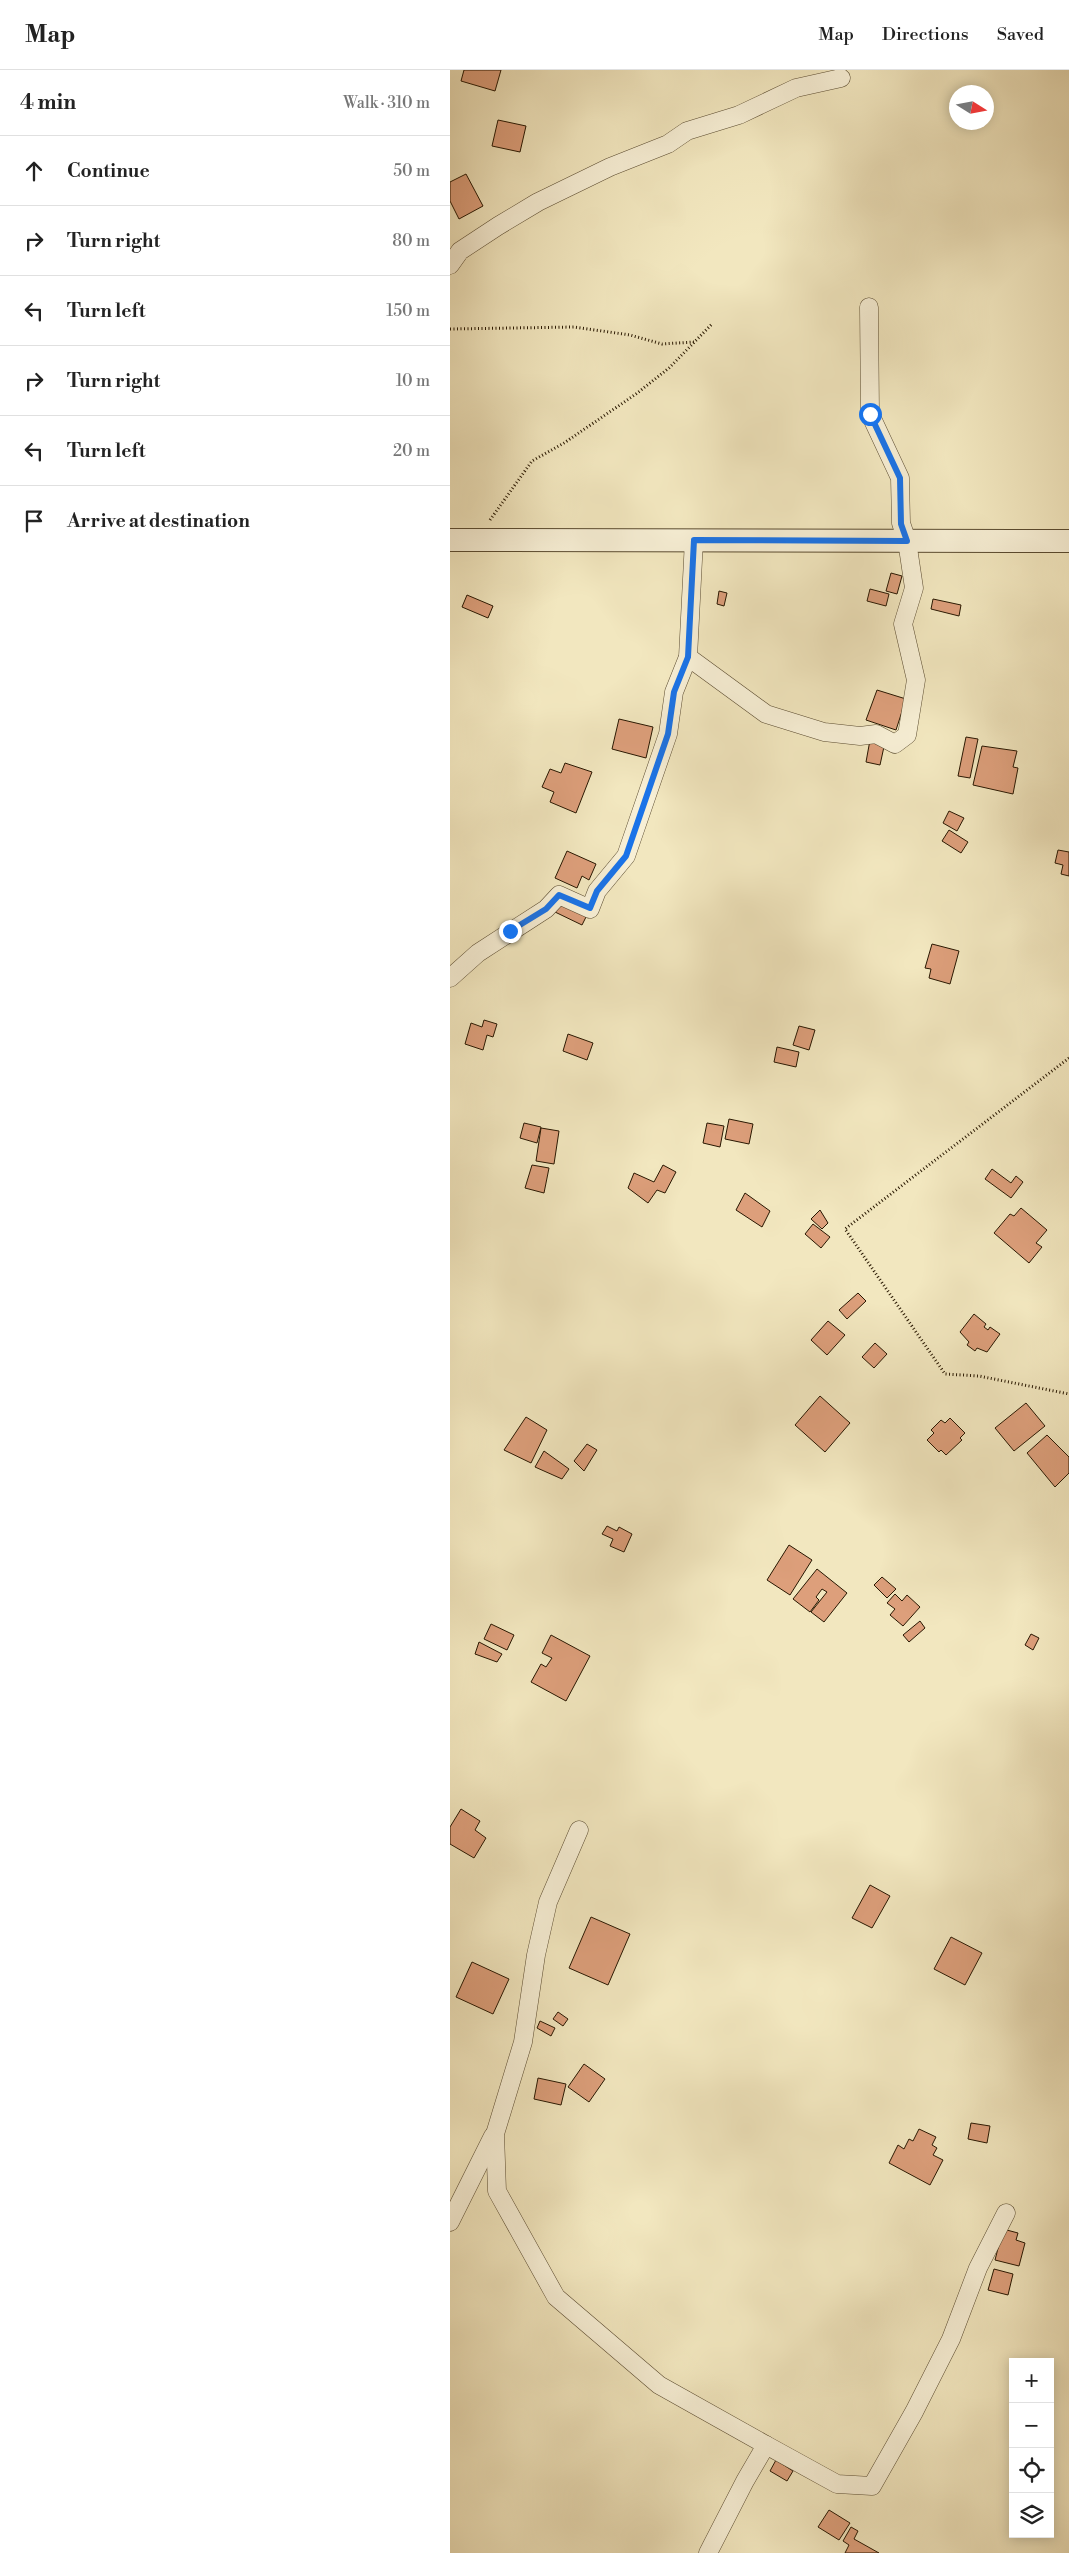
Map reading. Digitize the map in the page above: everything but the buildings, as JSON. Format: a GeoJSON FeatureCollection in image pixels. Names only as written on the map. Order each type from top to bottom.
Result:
{"type":"FeatureCollection","features":[{"type":"Feature","properties":{"kind":"street"},"geometry":{"type":"LineString","coordinates":[[450,265],[460,251],[538,202],[601,172],[668,144],[687,131],[739,115],[796,88],[841,78]]}},
{"type":"Feature","properties":{"kind":"street"},"geometry":{"type":"LineString","coordinates":[[688,657],[766,714],[824,732],[860,736],[876,734],[895,744],[906,735],[913,707],[916,680],[903,624],[914,588],[907,541],[901,524],[900,478],[870,414],[869,307]]}},
{"type":"Feature","properties":{"kind":"street"},"geometry":{"type":"LineString","coordinates":[[450,540],[1069,541]]}},
{"type":"Feature","properties":{"kind":"street"},"geometry":{"type":"LineString","coordinates":[[450,978],[478,953],[546,909],[559,895],[590,908],[597,891],[626,856],[668,734],[674,692],[688,657],[694,540]]}},
{"type":"Feature","properties":{"kind":"street"},"geometry":{"type":"LineString","coordinates":[[450,2222],[495,2134],[523,2042],[536,1955],[548,1902],[579,1830]]}},
{"type":"Feature","properties":{"kind":"street"},"geometry":{"type":"LineString","coordinates":[[495,2134],[497,2191],[556,2298],[659,2385],[837,2484],[872,2486],[914,2412],[951,2339],[978,2268],[1006,2213]]}},
{"type":"Feature","properties":{"kind":"street"},"geometry":{"type":"LineString","coordinates":[[708,2553],[766,2445]]}},
{"type":"Feature","properties":{"kind":"path"},"geometry":{"type":"LineString","coordinates":[[479,540],[490,519],[532,461],[564,443],[636,394],[669,368],[712,324]]}},
{"type":"Feature","properties":{"kind":"path"},"geometry":{"type":"LineString","coordinates":[[450,329],[574,327],[630,335],[662,344],[694,342]]}},
{"type":"Feature","properties":{"kind":"path"},"geometry":{"type":"LineString","coordinates":[[1069,1058],[845,1229],[945,1374],[979,1376],[1069,1394]]}},
{"type":"Feature","properties":{"kind":"route"},"geometry":{"type":"LineString","coordinates":[[510,931],[526,924],[546,909],[559,895],[590,908],[597,891],[626,856],[668,734],[674,692],[688,657],[694,540],[907,541],[901,524],[900,478],[870,414]]}}]}
